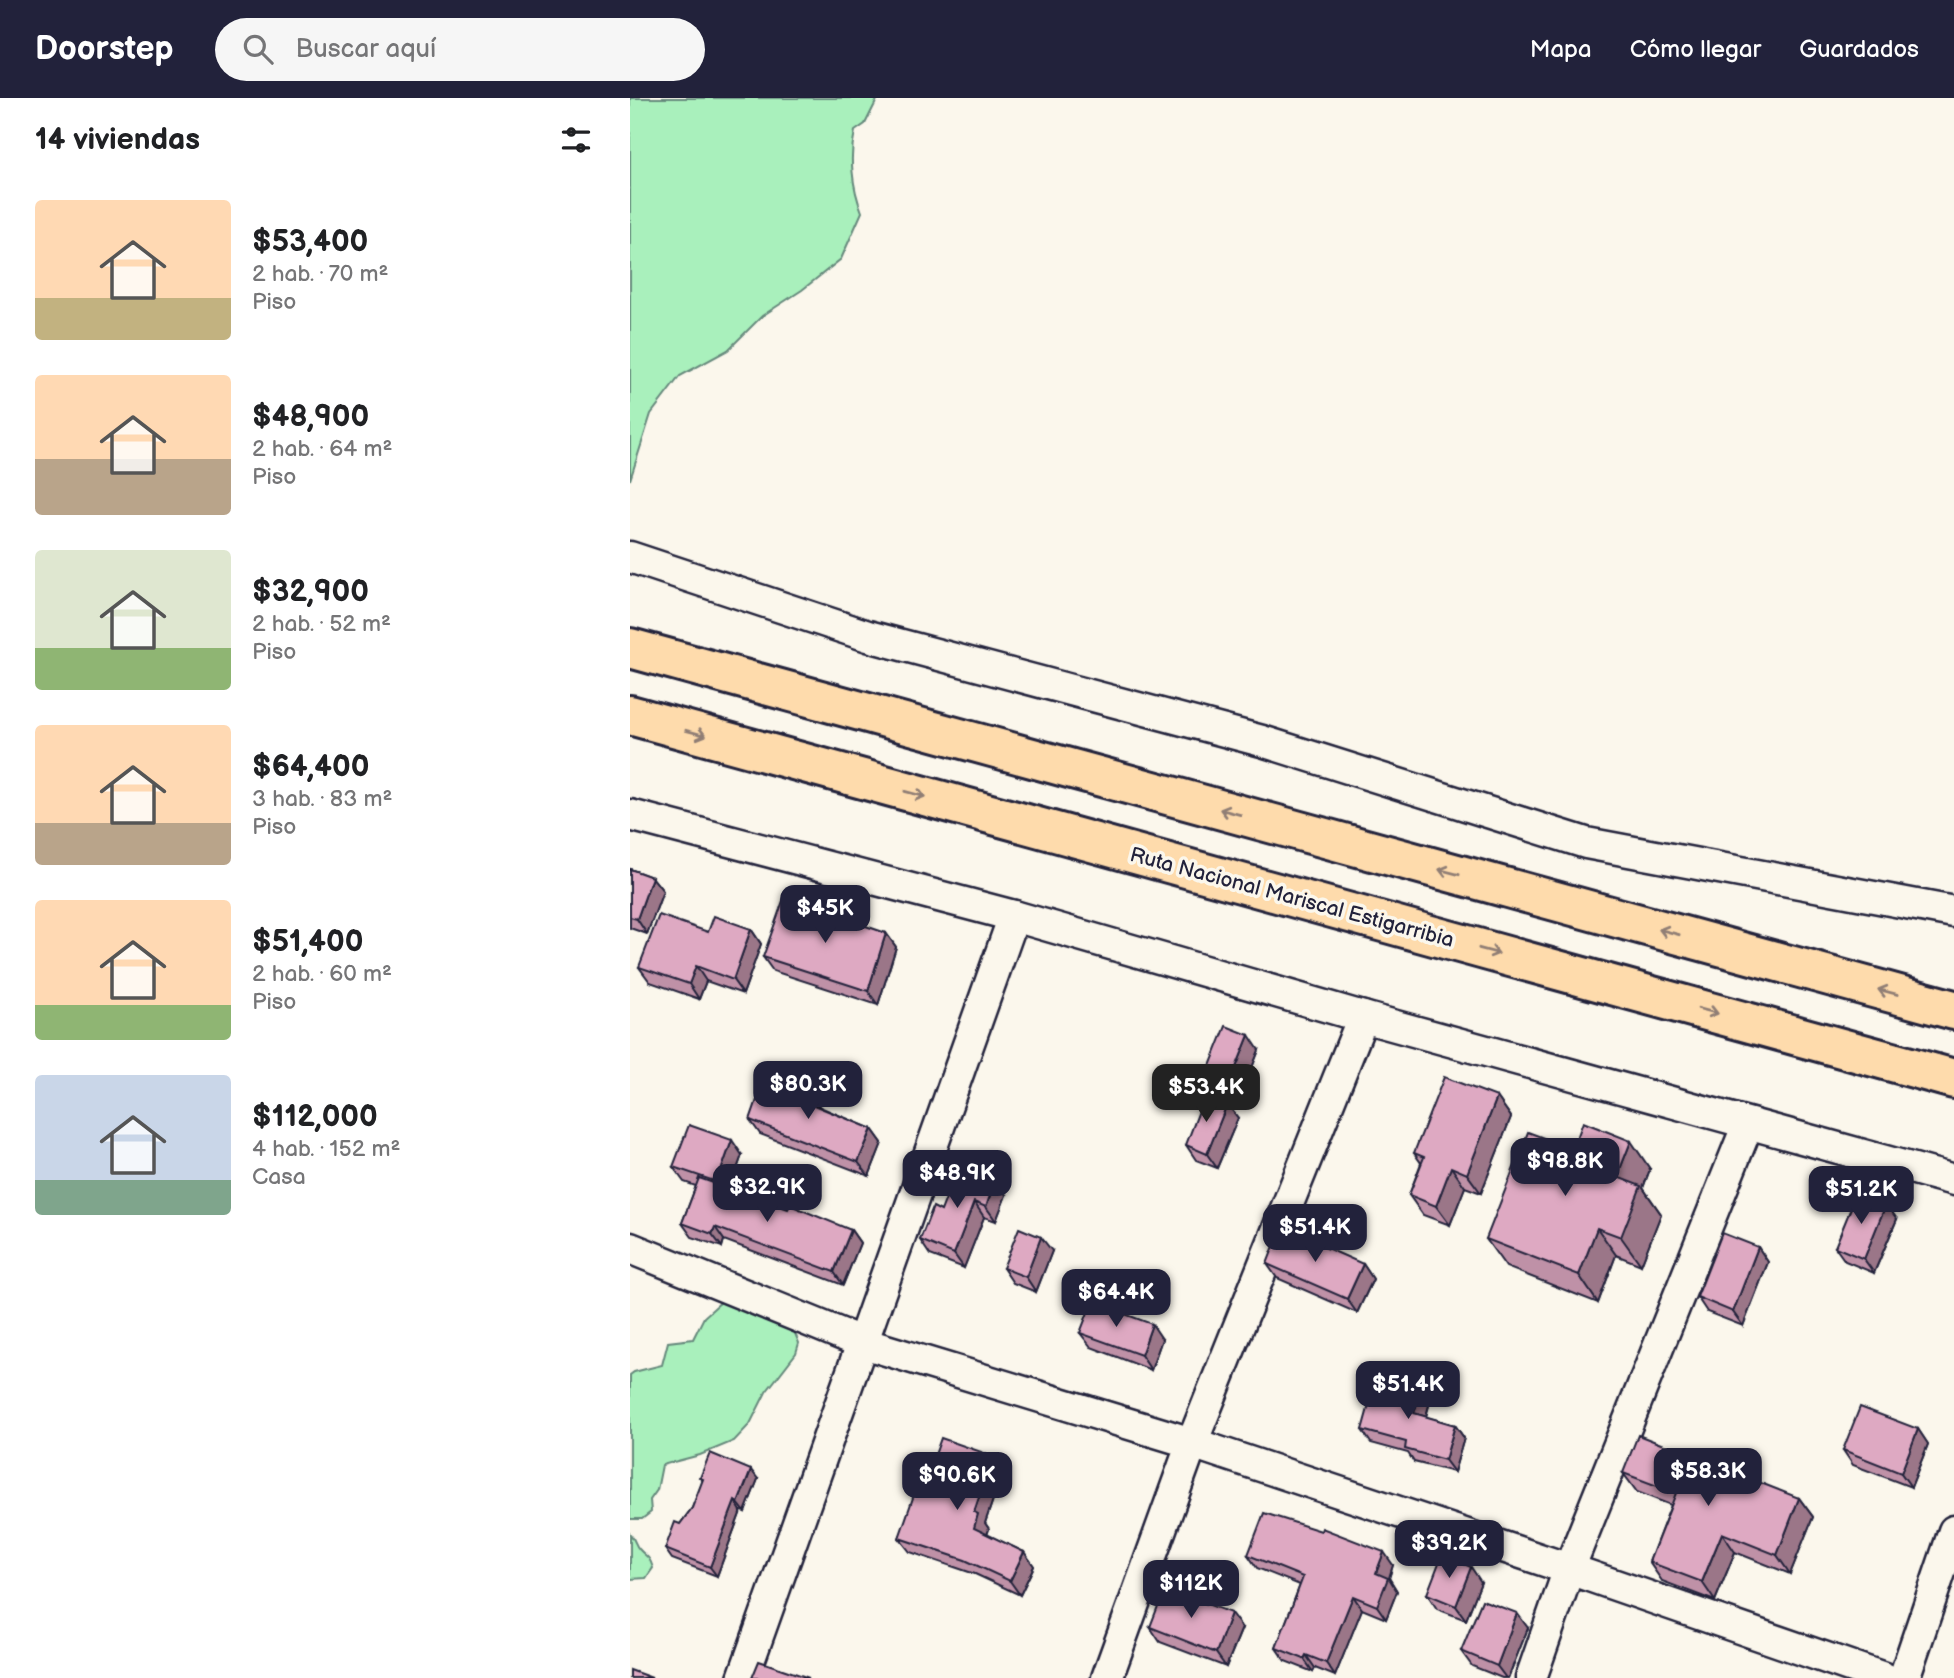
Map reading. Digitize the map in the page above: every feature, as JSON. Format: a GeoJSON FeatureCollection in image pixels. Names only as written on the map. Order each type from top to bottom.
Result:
{"type":"FeatureCollection","features":[{"type":"Feature","properties":{"kind":"highway"},"geometry":{"type":"LineString","coordinates":[[630,648],[1954,1010]]}},
{"type":"Feature","properties":{"kind":"highway","name":"Ruta Nacional Mariscal Estigarribia"},"geometry":{"type":"LineString","coordinates":[[630,715],[1954,1079]]}},
{"type":"Feature","properties":{"kind":"street"},"geometry":{"type":"LineString","coordinates":[[630,556],[868,636],[1262,741],[1587,844],[1954,912]]}},
{"type":"Feature","properties":{"kind":"street"},"geometry":{"type":"LineString","coordinates":[[630,815],[1014,916],[1363,1017],[1954,1180]]}},
{"type":"Feature","properties":{"kind":"street"},"geometry":{"type":"LineString","coordinates":[[743,1678],[1014,916]]}},
{"type":"Feature","properties":{"kind":"street"},"geometry":{"type":"LineString","coordinates":[[1107,1678],[1192,1443],[1363,1017]]}},
{"type":"Feature","properties":{"kind":"street"},"geometry":{"type":"LineString","coordinates":[[1531,1678],[1570,1569],[1748,1124]]}},
{"type":"Feature","properties":{"kind":"street"},"geometry":{"type":"LineString","coordinates":[[630,1248],[863,1343],[1192,1443],[1570,1569],[1884,1678]]}},
{"type":"Feature","properties":{"kind":"street"},"geometry":{"type":"LineString","coordinates":[[1903,1678],[1954,1531]]}},
{"type":"Feature","properties":{"kind":"green space"},"geometry":{"type":"Polygon","coordinates":[[[630,98],[878,98],[865,124],[855,131],[852,172],[862,212],[841,259],[802,290],[762,316],[728,350],[680,376],[651,414],[630,480],[630,98]]]}},
{"type":"Feature","properties":{"kind":"green space"},"geometry":{"type":"Polygon","coordinates":[[[722,1301],[794,1331],[799,1343],[796,1353],[766,1392],[750,1424],[734,1441],[700,1455],[662,1465],[657,1490],[650,1500],[651,1512],[642,1519],[630,1519],[630,1375],[662,1365],[668,1342],[693,1339],[704,1317],[722,1301]]]}},
{"type":"Feature","properties":{"kind":"green space"},"geometry":{"type":"Polygon","coordinates":[[[630,1534],[652,1564],[653,1568],[646,1578],[630,1579],[630,1534]]]}},
{"type":"Feature","properties":{"kind":"building"},"geometry":{"type":"Polygon","coordinates":[[[630,869],[652,877],[637,919],[630,917],[630,869]]]}},
{"type":"Feature","properties":{"kind":"building"},"geometry":{"type":"Polygon","coordinates":[[[784,898],[886,933],[868,991],[763,957],[784,898]]]}},
{"type":"Feature","properties":{"kind":"building"},"geometry":{"type":"Polygon","coordinates":[[[659,915],[708,932],[714,916],[751,929],[733,980],[696,966],[689,984],[639,967],[659,915]]]}},
{"type":"Feature","properties":{"kind":"building"},"geometry":{"type":"Polygon","coordinates":[[[1226,1026],[1249,1035],[1229,1085],[1206,1076],[1226,1026]]]}},
{"type":"Feature","properties":{"kind":"building"},"geometry":{"type":"Polygon","coordinates":[[[765,1077],[810,1093],[806,1102],[872,1129],[858,1162],[750,1120],[765,1077]]]}},
{"type":"Feature","properties":{"kind":"building"},"geometry":{"type":"Polygon","coordinates":[[[1444,1077],[1497,1097],[1467,1174],[1451,1167],[1436,1206],[1409,1195],[1424,1157],[1414,1153],[1444,1077]]]}},
{"type":"Feature","properties":{"kind":"building"},"geometry":{"type":"Polygon","coordinates":[[[1205,1095],[1227,1104],[1207,1154],[1186,1145],[1205,1095]]]}},
{"type":"Feature","properties":{"kind":"building"},"geometry":{"type":"Polygon","coordinates":[[[1583,1122],[1631,1141],[1617,1177],[1641,1186],[1621,1237],[1597,1228],[1579,1275],[1486,1239],[1528,1132],[1573,1149],[1583,1122]]]}},
{"type":"Feature","properties":{"kind":"building"},"geometry":{"type":"Polygon","coordinates":[[[689,1125],[732,1140],[717,1182],[673,1167],[689,1125]]]}},
{"type":"Feature","properties":{"kind":"building"},"geometry":{"type":"Polygon","coordinates":[[[958,1167],[995,1181],[986,1207],[974,1202],[954,1254],[920,1240],[933,1207],[941,1211],[958,1167]]]}},
{"type":"Feature","properties":{"kind":"building"},"geometry":{"type":"Polygon","coordinates":[[[699,1178],[788,1209],[790,1205],[851,1230],[834,1272],[715,1227],[712,1234],[682,1223],[699,1178]]]}},
{"type":"Feature","properties":{"kind":"building"},"geometry":{"type":"Polygon","coordinates":[[[1857,1193],[1886,1204],[1864,1259],[1835,1247],[1857,1193]]]}},
{"type":"Feature","properties":{"kind":"building"},"geometry":{"type":"Polygon","coordinates":[[[1019,1228],[1041,1237],[1026,1277],[1003,1268],[1019,1228]]]}},
{"type":"Feature","properties":{"kind":"building"},"geometry":{"type":"Polygon","coordinates":[[[1281,1228],[1363,1264],[1347,1299],[1267,1264],[1281,1228]]]}},
{"type":"Feature","properties":{"kind":"building"},"geometry":{"type":"Polygon","coordinates":[[[1722,1233],[1758,1247],[1733,1312],[1697,1297],[1722,1233]]]}},
{"type":"Feature","properties":{"kind":"building"},"geometry":{"type":"Polygon","coordinates":[[[1092,1302],[1152,1324],[1141,1355],[1080,1333],[1092,1302]]]}},
{"type":"Feature","properties":{"kind":"building"},"geometry":{"type":"Polygon","coordinates":[[[1394,1377],[1422,1385],[1414,1413],[1455,1425],[1445,1460],[1405,1449],[1406,1442],[1362,1430],[1372,1394],[1388,1398],[1394,1377]]]}},
{"type":"Feature","properties":{"kind":"building"},"geometry":{"type":"Polygon","coordinates":[[[1860,1407],[1918,1429],[1901,1473],[1843,1450],[1860,1407]]]}},
{"type":"Feature","properties":{"kind":"building"},"geometry":{"type":"Polygon","coordinates":[[[1638,1435],[1799,1498],[1777,1555],[1722,1533],[1702,1582],[1649,1562],[1676,1493],[1623,1473],[1638,1435]]]}},
{"type":"Feature","properties":{"kind":"building"},"geometry":{"type":"Polygon","coordinates":[[[941,1438],[993,1456],[974,1512],[978,1514],[974,1528],[1024,1552],[1010,1581],[965,1560],[899,1538],[915,1492],[921,1494],[941,1438]]]}},
{"type":"Feature","properties":{"kind":"building"},"geometry":{"type":"Polygon","coordinates":[[[710,1453],[751,1470],[738,1503],[735,1501],[710,1567],[665,1549],[675,1522],[680,1524],[692,1508],[710,1453]]]}},
{"type":"Feature","properties":{"kind":"building"},"geometry":{"type":"Polygon","coordinates":[[[1264,1513],[1321,1531],[1322,1528],[1384,1552],[1376,1573],[1388,1578],[1377,1606],[1353,1596],[1326,1663],[1306,1655],[1304,1659],[1276,1648],[1303,1577],[1248,1555],[1264,1513]]]}},
{"type":"Feature","properties":{"kind":"building"},"geometry":{"type":"Polygon","coordinates":[[[1442,1555],[1471,1567],[1456,1606],[1427,1594],[1442,1555]]]}},
{"type":"Feature","properties":{"kind":"building"},"geometry":{"type":"Polygon","coordinates":[[[1165,1588],[1231,1613],[1216,1653],[1150,1627],[1165,1588]]]}},
{"type":"Feature","properties":{"kind":"building"},"geometry":{"type":"Polygon","coordinates":[[[1482,1600],[1517,1613],[1497,1666],[1461,1651],[1482,1600]]]}},
{"type":"Feature","properties":{"kind":"building"},"geometry":{"type":"Polygon","coordinates":[[[759,1661],[809,1678],[752,1678],[759,1661]]]}},
{"type":"Feature","properties":{"kind":"building"},"geometry":{"type":"Polygon","coordinates":[[[630,1670],[652,1678],[630,1678],[630,1670]]]}}]}
